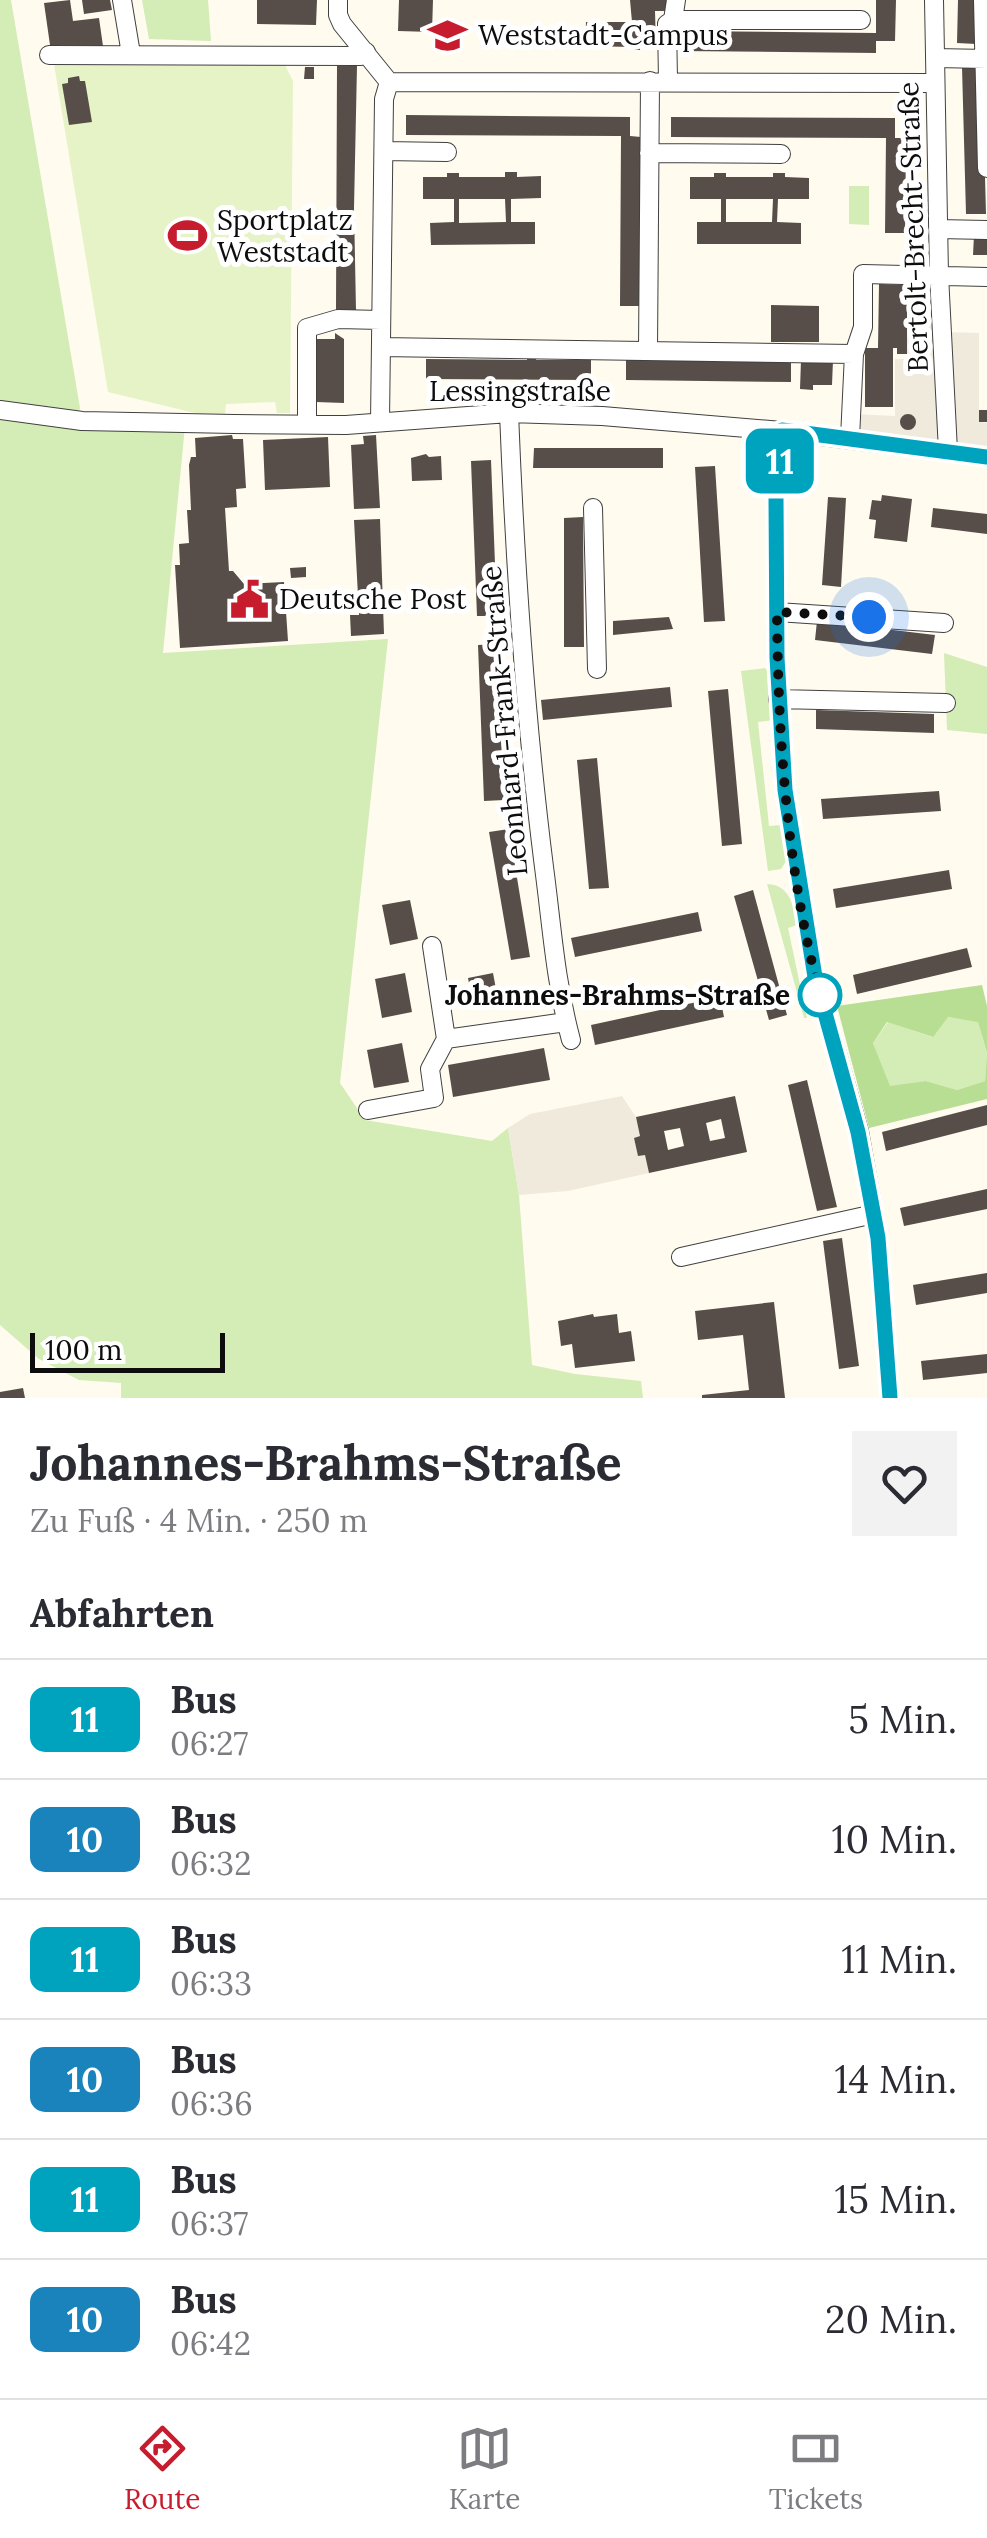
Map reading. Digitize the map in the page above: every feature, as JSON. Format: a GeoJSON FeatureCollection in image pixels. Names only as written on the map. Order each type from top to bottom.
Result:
{"type":"FeatureCollection","features":[{"type":"Feature","properties":{"kind":"street"},"geometry":{"type":"LineString","coordinates":[[122,0],[131,54]]}},
{"type":"Feature","properties":{"kind":"street"},"geometry":{"type":"LineString","coordinates":[[338,0],[342,24],[389,82]]}},
{"type":"Feature","properties":{"kind":"street"},"geometry":{"type":"LineString","coordinates":[[673,20],[676,0]]}},
{"type":"Feature","properties":{"kind":"street","name":"Bertolt-Brecht-Straße"},"geometry":{"type":"LineString","coordinates":[[934,0],[939,275],[948,452]]}},
{"type":"Feature","properties":{"kind":"street"},"geometry":{"type":"LineString","coordinates":[[983,0],[987,168]]}},
{"type":"Feature","properties":{"kind":"street"},"geometry":{"type":"LineString","coordinates":[[648,350],[649,153],[667,24],[673,20],[861,20]]}},
{"type":"Feature","properties":{"kind":"street"},"geometry":{"type":"LineString","coordinates":[[50,55],[360,56],[366,52]]}},
{"type":"Feature","properties":{"kind":"street"},"geometry":{"type":"LineString","coordinates":[[935,58],[985,59]]}},
{"type":"Feature","properties":{"kind":"street"},"geometry":{"type":"LineString","coordinates":[[389,82],[936,83]]}},
{"type":"Feature","properties":{"kind":"street"},"geometry":{"type":"LineString","coordinates":[[380,422],[384,99],[389,82]]}},
{"type":"Feature","properties":{"kind":"street"},"geometry":{"type":"LineString","coordinates":[[384,151],[447,152]]}},
{"type":"Feature","properties":{"kind":"street"},"geometry":{"type":"LineString","coordinates":[[649,153],[780,154]]}},
{"type":"Feature","properties":{"kind":"street"},"geometry":{"type":"LineString","coordinates":[[938,229],[987,230]]}},
{"type":"Feature","properties":{"kind":"street"},"geometry":{"type":"LineString","coordinates":[[858,459],[854,439],[854,354],[863,328],[863,274],[987,276]]}},
{"type":"Feature","properties":{"kind":"street"},"geometry":{"type":"LineString","coordinates":[[307,424],[308,328],[338,319],[382,320]]}},
{"type":"Feature","properties":{"kind":"street","name":"Lessingstraße"},"geometry":{"type":"LineString","coordinates":[[381,347],[854,354]]}},
{"type":"Feature","properties":{"kind":"street","name":"Lessingstraße"},"geometry":{"type":"LineString","coordinates":[[0,410],[82,421],[190,423],[446,422],[508,414],[602,416],[782,430],[987,457]]}},
{"type":"Feature","properties":{"kind":"street","name":"Leonhard-Frank-Straße"},"geometry":{"type":"LineString","coordinates":[[446,1039],[568,1031],[553,960],[531,758],[508,414]]}},
{"type":"Feature","properties":{"kind":"street"},"geometry":{"type":"LineString","coordinates":[[782,430],[776,498],[778,699],[785,790],[824,1016],[858,1132],[874,1214],[890,1398]]}},
{"type":"Feature","properties":{"kind":"street"},"geometry":{"type":"LineString","coordinates":[[593,508],[597,670]]}},
{"type":"Feature","properties":{"kind":"street"},"geometry":{"type":"LineString","coordinates":[[777,612],[944,623]]}},
{"type":"Feature","properties":{"kind":"street"},"geometry":{"type":"LineString","coordinates":[[778,699],[946,703]]}},
{"type":"Feature","properties":{"kind":"street"},"geometry":{"type":"LineString","coordinates":[[368,1110],[434,1098],[430,1069],[446,1039],[432,946]]}},
{"type":"Feature","properties":{"kind":"street"},"geometry":{"type":"LineString","coordinates":[[681,1257],[874,1214]]}},
{"type":"Feature","properties":{"kind":"green space"},"geometry":{"type":"Polygon","coordinates":[[[0,0],[11,0],[80,408],[76,425],[185,426],[163,653],[388,639],[340,1083],[365,1120],[492,1141],[508,1128],[519,1195],[532,1365],[641,1381],[643,1398],[121,1398],[121,1383],[79,1380],[39,1359],[0,1325],[0,0]]]}},
{"type":"Feature","properties":{"kind":"green space"},"geometry":{"type":"Polygon","coordinates":[[[142,0],[208,0],[211,41],[149,39],[142,0]]]}},
{"type":"Feature","properties":{"kind":"green space","name":"Sportplatz Weststadt"},"geometry":{"type":"Polygon","coordinates":[[[53,58],[282,59],[293,81],[290,413],[277,413],[275,402],[226,404],[225,415],[207,416],[108,392],[53,58]]]}},
{"type":"Feature","properties":{"kind":"green space"},"geometry":{"type":"Polygon","coordinates":[[[849,186],[869,186],[869,225],[849,224],[849,186]]]}},
{"type":"Feature","properties":{"kind":"green space"},"geometry":{"type":"Polygon","coordinates":[[[944,653],[987,667],[987,734],[947,730],[944,653]]]}},
{"type":"Feature","properties":{"kind":"green space"},"geometry":{"type":"Polygon","coordinates":[[[765,668],[772,676],[773,720],[758,722],[769,826],[782,825],[786,861],[781,869],[768,871],[741,671],[765,668]]]}},
{"type":"Feature","properties":{"kind":"green space"},"geometry":{"type":"Polygon","coordinates":[[[767,884],[786,892],[792,904],[797,925],[788,928],[807,1018],[804,1018],[767,884]]]}},
{"type":"Feature","properties":{"kind":"green space"},"geometry":{"type":"Polygon","coordinates":[[[982,985],[987,1006],[987,1053],[987,1099],[869,1128],[837,1006],[982,985]],[[948,1017],[933,1037],[887,1022],[873,1043],[890,1086],[926,1081],[957,1090],[985,1081],[987,1053],[978,1022],[948,1017]]]}},
{"type":"Feature","properties":{"kind":"green space"},"geometry":{"type":"Polygon","coordinates":[[[947,1017],[978,1021],[987,1054],[985,1081],[957,1090],[926,1081],[890,1087],[873,1043],[888,1022],[932,1037],[947,1017]]]}},
{"type":"Feature","properties":{"kind":"shaded area"},"geometry":{"type":"Polygon","coordinates":[[[908,310],[935,317],[944,332],[979,333],[979,422],[987,423],[987,457],[850,438],[852,414],[895,416],[895,359],[907,359],[908,310]]]}},
{"type":"Feature","properties":{"kind":"shaded area"},"geometry":{"type":"Polygon","coordinates":[[[622,1096],[636,1117],[640,1136],[634,1138],[638,1155],[645,1155],[649,1173],[568,1191],[519,1195],[508,1128],[530,1114],[622,1096]]]}},
{"type":"Feature","properties":{"kind":"building"},"geometry":{"type":"Polygon","coordinates":[[[70,0],[73,21],[99,18],[103,46],[50,45],[44,3],[70,0]]]}},
{"type":"Feature","properties":{"kind":"building"},"geometry":{"type":"Polygon","coordinates":[[[82,0],[110,0],[112,10],[84,14],[82,0]]]}},
{"type":"Feature","properties":{"kind":"building"},"geometry":{"type":"Polygon","coordinates":[[[257,0],[317,0],[316,25],[257,24],[257,0]]]}},
{"type":"Feature","properties":{"kind":"building"},"geometry":{"type":"Polygon","coordinates":[[[399,0],[433,0],[432,32],[398,31],[399,0]]]}},
{"type":"Feature","properties":{"kind":"building"},"geometry":{"type":"Polygon","coordinates":[[[630,0],[666,0],[666,11],[655,11],[656,47],[633,50],[585,46],[586,22],[632,22],[630,0]]]}},
{"type":"Feature","properties":{"kind":"building"},"geometry":{"type":"Polygon","coordinates":[[[876,0],[896,0],[895,41],[876,41],[876,53],[679,51],[679,31],[876,33],[876,0]]]}},
{"type":"Feature","properties":{"kind":"building"},"geometry":{"type":"Polygon","coordinates":[[[958,0],[977,0],[976,44],[957,43],[958,0]]]}},
{"type":"Feature","properties":{"kind":"building"},"geometry":{"type":"Polygon","coordinates":[[[337,66],[357,66],[356,310],[336,310],[337,66]]]}},
{"type":"Feature","properties":{"kind":"building"},"geometry":{"type":"Polygon","coordinates":[[[305,67],[314,67],[314,79],[304,79],[305,67]]]}},
{"type":"Feature","properties":{"kind":"building"},"geometry":{"type":"Polygon","coordinates":[[[962,67],[982,67],[986,214],[966,214],[962,67]]]}},
{"type":"Feature","properties":{"kind":"building"},"geometry":{"type":"Polygon","coordinates":[[[79,76],[80,81],[85,81],[92,122],[69,125],[62,84],[79,76]]]}},
{"type":"Feature","properties":{"kind":"building"},"geometry":{"type":"Polygon","coordinates":[[[406,115],[630,117],[630,136],[641,137],[640,306],[620,306],[621,136],[406,135],[406,115]]]}},
{"type":"Feature","properties":{"kind":"building"},"geometry":{"type":"Polygon","coordinates":[[[671,117],[895,118],[895,138],[906,138],[905,233],[885,233],[886,138],[671,137],[671,117]]]}},
{"type":"Feature","properties":{"kind":"building"},"geometry":{"type":"Polygon","coordinates":[[[505,172],[517,172],[517,177],[541,176],[541,198],[511,199],[511,222],[535,222],[535,244],[431,245],[430,223],[454,222],[454,199],[423,199],[423,177],[459,173],[459,177],[505,177],[505,172]],[[459,199],[459,223],[506,222],[505,199],[459,199]]]}},
{"type":"Feature","properties":{"kind":"building"},"geometry":{"type":"Polygon","coordinates":[[[714,173],[726,173],[726,177],[773,177],[773,173],[785,173],[785,177],[809,178],[809,199],[778,199],[777,222],[801,223],[801,244],[697,244],[697,222],[721,222],[721,199],[690,199],[690,177],[714,177],[714,173]],[[726,199],[726,222],[772,222],[773,199],[726,199]]]}},
{"type":"Feature","properties":{"kind":"building"},"geometry":{"type":"Polygon","coordinates":[[[974,235],[987,236],[987,255],[973,255],[974,235]]]}},
{"type":"Feature","properties":{"kind":"building"},"geometry":{"type":"Polygon","coordinates":[[[879,284],[907,285],[907,354],[897,354],[897,348],[893,348],[893,407],[865,407],[865,348],[878,348],[879,284]]]}},
{"type":"Feature","properties":{"kind":"building"},"geometry":{"type":"Polygon","coordinates":[[[771,305],[819,306],[819,342],[771,342],[771,305]]]}},
{"type":"Feature","properties":{"kind":"building"},"geometry":{"type":"Polygon","coordinates":[[[335,333],[344,339],[344,403],[316,402],[316,339],[335,339],[335,333]]]}},
{"type":"Feature","properties":{"kind":"building"},"geometry":{"type":"Polygon","coordinates":[[[527,356],[537,356],[536,360],[591,360],[591,380],[426,379],[426,359],[527,360],[527,356]]]}},
{"type":"Feature","properties":{"kind":"building"},"geometry":{"type":"Polygon","coordinates":[[[633,357],[791,362],[791,382],[626,380],[626,360],[633,357]]]}},
{"type":"Feature","properties":{"kind":"building"},"geometry":{"type":"Polygon","coordinates":[[[801,360],[833,360],[832,385],[800,389],[801,360]]]}},
{"type":"Feature","properties":{"kind":"building"},"geometry":{"type":"Polygon","coordinates":[[[979,410],[987,410],[987,422],[979,422],[979,410]]]}},
{"type":"Feature","properties":{"kind":"building"},"geometry":{"type":"Polygon","coordinates":[[[908,414],[916,422],[908,430],[900,422],[908,414]]]}},
{"type":"Feature","properties":{"kind":"building"},"geometry":{"type":"Polygon","coordinates":[[[232,435],[233,439],[243,439],[246,488],[236,489],[237,507],[225,508],[229,571],[244,584],[284,582],[288,641],[180,648],[175,565],[180,565],[179,544],[189,543],[189,465],[191,457],[196,457],[195,438],[232,435]]]}},
{"type":"Feature","properties":{"kind":"building"},"geometry":{"type":"Polygon","coordinates":[[[376,435],[380,508],[354,509],[351,445],[364,444],[363,436],[376,435]]]}},
{"type":"Feature","properties":{"kind":"building"},"geometry":{"type":"Polygon","coordinates":[[[328,437],[330,487],[265,490],[263,440],[328,437]]]}},
{"type":"Feature","properties":{"kind":"building"},"geometry":{"type":"Polygon","coordinates":[[[534,448],[663,448],[663,468],[533,468],[534,448]]]}},
{"type":"Feature","properties":{"kind":"building"},"geometry":{"type":"Polygon","coordinates":[[[441,456],[442,480],[412,481],[411,458],[441,456]]]}},
{"type":"Feature","properties":{"kind":"building"},"geometry":{"type":"Polygon","coordinates":[[[491,460],[497,616],[477,616],[471,461],[491,460]]]}},
{"type":"Feature","properties":{"kind":"building"},"geometry":{"type":"Polygon","coordinates":[[[715,466],[725,621],[704,622],[695,467],[715,466]]]}},
{"type":"Feature","properties":{"kind":"building"},"geometry":{"type":"Polygon","coordinates":[[[882,495],[912,499],[907,542],[874,538],[876,520],[869,519],[872,500],[881,501],[882,495]]]}},
{"type":"Feature","properties":{"kind":"building"},"geometry":{"type":"Polygon","coordinates":[[[828,497],[846,498],[841,587],[822,585],[828,497]]]}},
{"type":"Feature","properties":{"kind":"building"},"geometry":{"type":"Polygon","coordinates":[[[933,508],[987,514],[987,534],[931,527],[933,508]]]}},
{"type":"Feature","properties":{"kind":"building"},"geometry":{"type":"Polygon","coordinates":[[[583,517],[584,647],[564,647],[564,518],[583,517]]]}},
{"type":"Feature","properties":{"kind":"building"},"geometry":{"type":"Polygon","coordinates":[[[380,519],[384,634],[351,636],[350,615],[359,615],[354,520],[380,519]]]}},
{"type":"Feature","properties":{"kind":"building"},"geometry":{"type":"Polygon","coordinates":[[[306,567],[306,577],[291,578],[290,568],[306,567]]]}},
{"type":"Feature","properties":{"kind":"building"},"geometry":{"type":"Polygon","coordinates":[[[669,617],[673,629],[613,635],[613,621],[669,617]]]}},
{"type":"Feature","properties":{"kind":"building"},"geometry":{"type":"Polygon","coordinates":[[[817,621],[935,635],[932,654],[815,640],[817,621]]]}},
{"type":"Feature","properties":{"kind":"building"},"geometry":{"type":"Polygon","coordinates":[[[498,644],[504,800],[484,801],[478,645],[498,644]]]}},
{"type":"Feature","properties":{"kind":"building"},"geometry":{"type":"Polygon","coordinates":[[[670,687],[672,707],[543,720],[541,700],[670,687]]]}},
{"type":"Feature","properties":{"kind":"building"},"geometry":{"type":"Polygon","coordinates":[[[728,689],[742,844],[722,846],[708,691],[728,689]]]}},
{"type":"Feature","properties":{"kind":"building"},"geometry":{"type":"Polygon","coordinates":[[[816,710],[934,714],[934,733],[816,729],[816,710]]]}},
{"type":"Feature","properties":{"kind":"building"},"geometry":{"type":"Polygon","coordinates":[[[597,758],[609,888],[589,889],[577,760],[597,758]]]}},
{"type":"Feature","properties":{"kind":"building"},"geometry":{"type":"Polygon","coordinates":[[[939,791],[941,811],[823,819],[821,799],[939,791]]]}},
{"type":"Feature","properties":{"kind":"building"},"geometry":{"type":"Polygon","coordinates":[[[509,829],[530,957],[511,960],[489,832],[509,829]]]}},
{"type":"Feature","properties":{"kind":"building"},"geometry":{"type":"Polygon","coordinates":[[[949,870],[952,889],[836,908],[833,889],[949,870]]]}},
{"type":"Feature","properties":{"kind":"building"},"geometry":{"type":"Polygon","coordinates":[[[753,890],[787,1015],[769,1020],[734,896],[753,890]]]}},
{"type":"Feature","properties":{"kind":"building"},"geometry":{"type":"Polygon","coordinates":[[[410,900],[418,939],[390,945],[382,905],[410,900]]]}},
{"type":"Feature","properties":{"kind":"building"},"geometry":{"type":"Polygon","coordinates":[[[698,912],[702,931],[575,957],[571,938],[698,912]]]}},
{"type":"Feature","properties":{"kind":"building"},"geometry":{"type":"Polygon","coordinates":[[[967,948],[972,967],[857,994],[853,975],[967,948]]]}},
{"type":"Feature","properties":{"kind":"building"},"geometry":{"type":"Polygon","coordinates":[[[405,973],[412,1012],[382,1018],[375,979],[405,973]]]}},
{"type":"Feature","properties":{"kind":"building"},"geometry":{"type":"Polygon","coordinates":[[[493,973],[499,1005],[474,1010],[468,978],[493,973]]]}},
{"type":"Feature","properties":{"kind":"building"},"geometry":{"type":"Polygon","coordinates":[[[720,997],[724,1017],[595,1045],[591,1025],[720,997]]]}},
{"type":"Feature","properties":{"kind":"building"},"geometry":{"type":"Polygon","coordinates":[[[402,1043],[409,1082],[374,1088],[367,1050],[402,1043]]]}},
{"type":"Feature","properties":{"kind":"building"},"geometry":{"type":"Polygon","coordinates":[[[544,1048],[550,1080],[453,1097],[448,1065],[544,1048]]]}},
{"type":"Feature","properties":{"kind":"building"},"geometry":{"type":"Polygon","coordinates":[[[807,1080],[837,1207],[817,1211],[788,1085],[807,1080]]]}},
{"type":"Feature","properties":{"kind":"building"},"geometry":{"type":"Polygon","coordinates":[[[735,1096],[747,1152],[649,1173],[645,1155],[638,1156],[634,1138],[640,1136],[636,1117],[735,1096]],[[721,1119],[706,1123],[710,1141],[725,1138],[721,1119]],[[680,1128],[664,1131],[668,1150],[684,1146],[680,1128]]]}},
{"type":"Feature","properties":{"kind":"building"},"geometry":{"type":"Polygon","coordinates":[[[987,1105],[987,1125],[886,1151],[882,1132],[987,1105]]]}},
{"type":"Feature","properties":{"kind":"building"},"geometry":{"type":"Polygon","coordinates":[[[987,1189],[987,1209],[904,1226],[900,1208],[987,1189]]]}},
{"type":"Feature","properties":{"kind":"building"},"geometry":{"type":"Polygon","coordinates":[[[842,1238],[859,1366],[839,1369],[823,1241],[842,1238]]]}},
{"type":"Feature","properties":{"kind":"building"},"geometry":{"type":"Polygon","coordinates":[[[987,1273],[987,1293],[916,1305],[913,1285],[987,1273]]]}},
{"type":"Feature","properties":{"kind":"building"},"geometry":{"type":"Polygon","coordinates":[[[774,1302],[785,1398],[702,1398],[749,1390],[743,1335],[698,1340],[695,1311],[774,1302]]]}},
{"type":"Feature","properties":{"kind":"building"},"geometry":{"type":"Polygon","coordinates":[[[617,1314],[619,1333],[631,1331],[635,1361],[575,1368],[572,1344],[561,1346],[558,1321],[617,1314]]]}},
{"type":"Feature","properties":{"kind":"building"},"geometry":{"type":"Polygon","coordinates":[[[987,1354],[987,1373],[923,1380],[921,1361],[987,1354]]]}},
{"type":"Feature","properties":{"kind":"building"},"geometry":{"type":"Polygon","coordinates":[[[23,1388],[25,1398],[0,1398],[0,1392],[23,1388]]]}},
{"type":"Feature","properties":{"kind":"bus line","name":"11"},"geometry":{"type":"LineString","coordinates":[[890,1398],[878,1238],[858,1132],[815,977],[785,790],[777,658],[776,498],[782,430],[987,457]]}},
{"type":"Feature","properties":{"kind":"place","name":"Weststadt-Campus"},"geometry":{"type":"Point","coordinates":[448,35]}},
{"type":"Feature","properties":{"kind":"place","name":"Sportplatz Weststadt"},"geometry":{"type":"Point","coordinates":[187,236]}},
{"type":"Feature","properties":{"kind":"place","name":"Deutsche Post"},"geometry":{"type":"Point","coordinates":[249,599]}},
{"type":"Feature","properties":{"kind":"place","name":"Johannes-Brahms-Straße"},"geometry":{"type":"Point","coordinates":[820,995]}},
{"type":"Feature","properties":{"kind":"route"},"geometry":{"type":"LineString","coordinates":[[820,995],[796,874],[785,790],[777,612],[869,617]]}}]}
